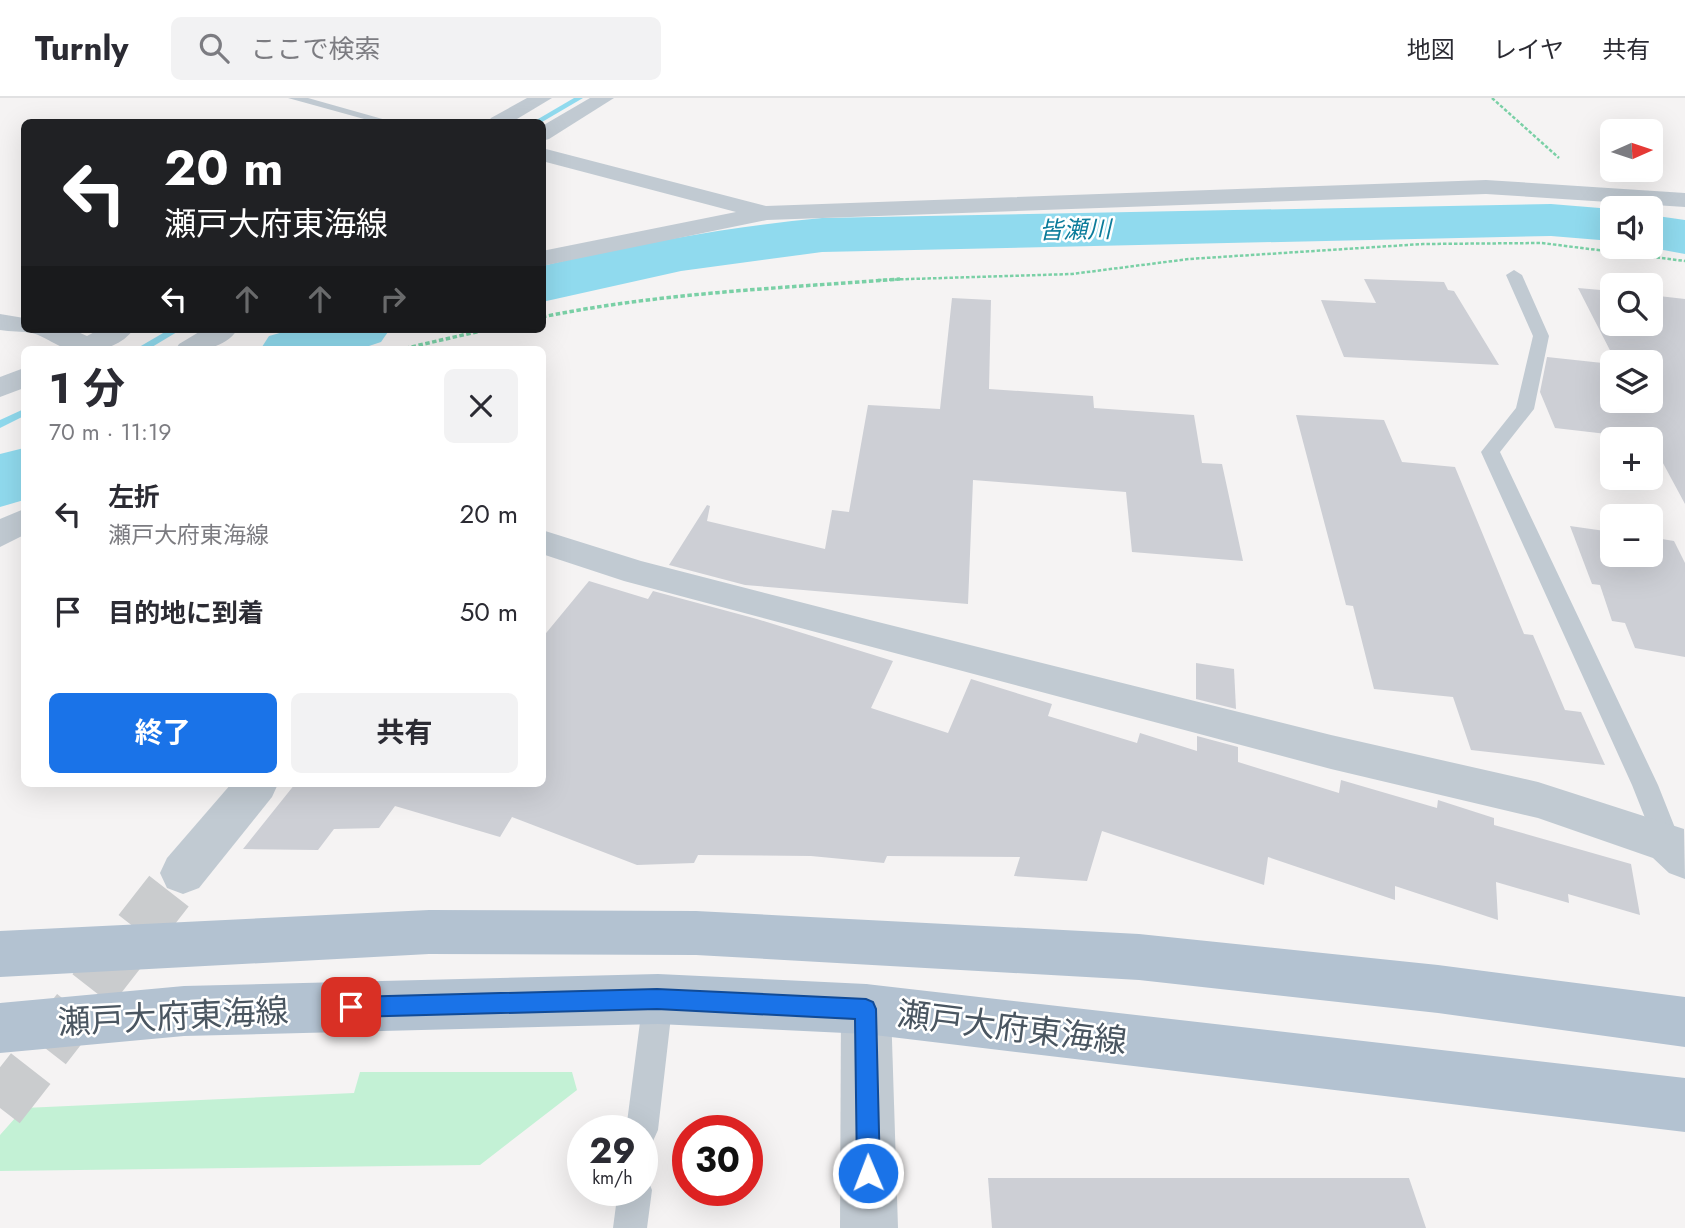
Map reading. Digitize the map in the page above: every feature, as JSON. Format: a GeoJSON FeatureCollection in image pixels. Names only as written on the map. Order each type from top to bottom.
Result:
{"type":"FeatureCollection","features":[{"type":"Feature","properties":{"kind":"main road"},"geometry":{"type":"LineString","coordinates":[[0,954],[429,932],[696,933],[1139,957],[1438,989],[1685,1021]]}},
{"type":"Feature","properties":{"kind":"main road","name":"瀬戸大府東海線"},"geometry":{"type":"LineString","coordinates":[[0,1028],[184,1011],[657,999],[866,1009],[1685,1105]]}},
{"type":"Feature","properties":{"kind":"street"},"geometry":{"type":"LineString","coordinates":[[504,119],[542,98]]}},
{"type":"Feature","properties":{"kind":"street"},"geometry":{"type":"LineString","coordinates":[[546,133],[604,98]]}},
{"type":"Feature","properties":{"kind":"street"},"geometry":{"type":"LineString","coordinates":[[546,155],[767,213]]}},
{"type":"Feature","properties":{"kind":"street"},"geometry":{"type":"LineString","coordinates":[[546,258],[767,213],[1486,187],[1685,200]]}},
{"type":"Feature","properties":{"kind":"street"},"geometry":{"type":"LineString","coordinates":[[0,322],[21,326]]}},
{"type":"Feature","properties":{"kind":"street"},"geometry":{"type":"LineString","coordinates":[[58,333],[82,346]]}},
{"type":"Feature","properties":{"kind":"street"},"geometry":{"type":"LineString","coordinates":[[93,346],[114,333]]}},
{"type":"Feature","properties":{"kind":"street"},"geometry":{"type":"LineString","coordinates":[[196,346],[218,333]]}},
{"type":"Feature","properties":{"kind":"street"},"geometry":{"type":"LineString","coordinates":[[0,388],[21,378]]}},
{"type":"Feature","properties":{"kind":"street"},"geometry":{"type":"LineString","coordinates":[[0,535],[21,522]]}},
{"type":"Feature","properties":{"kind":"street"},"geometry":{"type":"LineString","coordinates":[[546,543],[637,572],[870,634],[1331,752],[1538,800],[1676,851]]}},
{"type":"Feature","properties":{"kind":"street"},"geometry":{"type":"LineString","coordinates":[[183,873],[255,787]]}},
{"type":"Feature","properties":{"kind":"street"},"geometry":{"type":"LineString","coordinates":[[866,1009],[869,1228]]}},
{"type":"Feature","properties":{"kind":"lane"},"geometry":{"type":"LineString","coordinates":[[295,98],[376,119]]}},
{"type":"Feature","properties":{"kind":"lane"},"geometry":{"type":"LineString","coordinates":[[1514,275],[1541,336],[1525,408],[1490,452],[1676,851]]}},
{"type":"Feature","properties":{"kind":"lane"},"geometry":{"type":"LineString","coordinates":[[644,1115],[657,999]]}},
{"type":"Feature","properties":{"kind":"lane"},"geometry":{"type":"LineString","coordinates":[[630,1228],[633,1206]]}},
{"type":"Feature","properties":{"kind":"path"},"geometry":{"type":"LineString","coordinates":[[1492,98],[1558,156],[1560,162],[1541,173],[1550,190]]}},
{"type":"Feature","properties":{"kind":"path"},"geometry":{"type":"LineString","coordinates":[[546,316],[581,309],[716,293],[920,277],[1072,274],[1189,259],[1423,244],[1542,243],[1685,261]]}},
{"type":"Feature","properties":{"kind":"path"},"geometry":{"type":"LineString","coordinates":[[415,346],[472,333]]}},
{"type":"Feature","properties":{"kind":"green space"},"geometry":{"type":"Polygon","coordinates":[[[360,1072],[572,1072],[577,1090],[480,1165],[0,1171],[0,1135],[24,1108],[354,1093],[360,1072]]]}},
{"type":"Feature","properties":{"kind":"building"},"geometry":{"type":"Polygon","coordinates":[[[1364,279],[1444,282],[1448,290],[1454,291],[1499,365],[1344,357],[1321,300],[1376,303],[1364,279]]]}},
{"type":"Feature","properties":{"kind":"building"},"geometry":{"type":"Polygon","coordinates":[[[1578,288],[1600,290],[1600,331],[1578,288]]]}},
{"type":"Feature","properties":{"kind":"building"},"geometry":{"type":"Polygon","coordinates":[[[1663,296],[1685,299],[1685,504],[1663,463],[1663,427],[1600,427],[1600,433],[1555,428],[1540,392],[1547,357],[1600,363],[1600,413],[1663,413],[1663,350],[1610,350],[1603,336],[1663,336],[1663,296]]]}},
{"type":"Feature","properties":{"kind":"building"},"geometry":{"type":"Polygon","coordinates":[[[952,298],[991,300],[989,389],[1093,396],[1094,408],[1194,415],[1202,463],[1222,464],[1243,561],[1132,552],[1126,492],[973,480],[968,604],[745,585],[669,565],[707,505],[710,506],[707,521],[825,549],[832,510],[849,512],[868,405],[940,409],[952,298]]]}},
{"type":"Feature","properties":{"kind":"building"},"geometry":{"type":"Polygon","coordinates":[[[1296,415],[1384,420],[1402,462],[1455,467],[1524,634],[1533,635],[1565,710],[1581,712],[1605,765],[1471,750],[1453,697],[1374,689],[1353,606],[1346,605],[1296,415]]]}},
{"type":"Feature","properties":{"kind":"building"},"geometry":{"type":"Polygon","coordinates":[[[1570,526],[1600,530],[1600,567],[1663,567],[1663,539],[1674,541],[1685,563],[1685,657],[1635,648],[1625,623],[1612,621],[1600,585],[1592,584],[1570,526]]]}},
{"type":"Feature","properties":{"kind":"building"},"geometry":{"type":"Polygon","coordinates":[[[589,581],[648,599],[653,591],[757,619],[893,661],[871,708],[948,733],[971,679],[1052,704],[1048,716],[1137,743],[1140,733],[1197,751],[1197,736],[1238,747],[1238,762],[1339,793],[1341,780],[1437,808],[1438,800],[1494,818],[1494,825],[1631,864],[1640,915],[1568,894],[1569,903],[1496,882],[1498,920],[1395,886],[1395,900],[1268,857],[1264,885],[1102,831],[1087,881],[1014,876],[1020,857],[887,856],[884,863],[811,856],[698,855],[694,863],[637,865],[512,817],[500,837],[395,806],[379,828],[334,829],[318,850],[243,849],[293,787],[546,787],[546,633],[589,581]]]}},
{"type":"Feature","properties":{"kind":"building"},"geometry":{"type":"Polygon","coordinates":[[[1196,663],[1234,669],[1236,709],[1196,699],[1196,663]]]}},
{"type":"Feature","properties":{"kind":"building"},"geometry":{"type":"Polygon","coordinates":[[[988,1178],[1409,1178],[1426,1228],[992,1228],[988,1178]]]}},
{"type":"Feature","properties":{"kind":"waterway"},"geometry":{"type":"LineString","coordinates":[[542,119],[579,98]]}},
{"type":"Feature","properties":{"kind":"waterway","name":"皆瀬川"},"geometry":{"type":"LineString","coordinates":[[546,283],[681,254],[822,235],[1551,220],[1600,224]]}},
{"type":"Feature","properties":{"kind":"waterway","name":"皆瀬川"},"geometry":{"type":"LineString","coordinates":[[1663,233],[1685,237]]}},
{"type":"Feature","properties":{"kind":"waterway"},"geometry":{"type":"LineString","coordinates":[[146,346],[170,333]]}},
{"type":"Feature","properties":{"kind":"waterway","name":"皆瀬川"},"geometry":{"type":"LineString","coordinates":[[305,346],[346,333]]}},
{"type":"Feature","properties":{"kind":"waterway"},"geometry":{"type":"LineString","coordinates":[[0,425],[21,414]]}},
{"type":"Feature","properties":{"kind":"waterway","name":"皆瀬川"},"geometry":{"type":"LineString","coordinates":[[0,483],[21,472]]}},
{"type":"Feature","properties":{"kind":"tunnel"},"geometry":{"type":"LineString","coordinates":[[0,1108],[183,873]]}},
{"type":"Feature","properties":{"kind":"route"},"geometry":{"type":"LineString","coordinates":[[351,1007],[657,999],[866,1009],[868,1173]]}}]}
